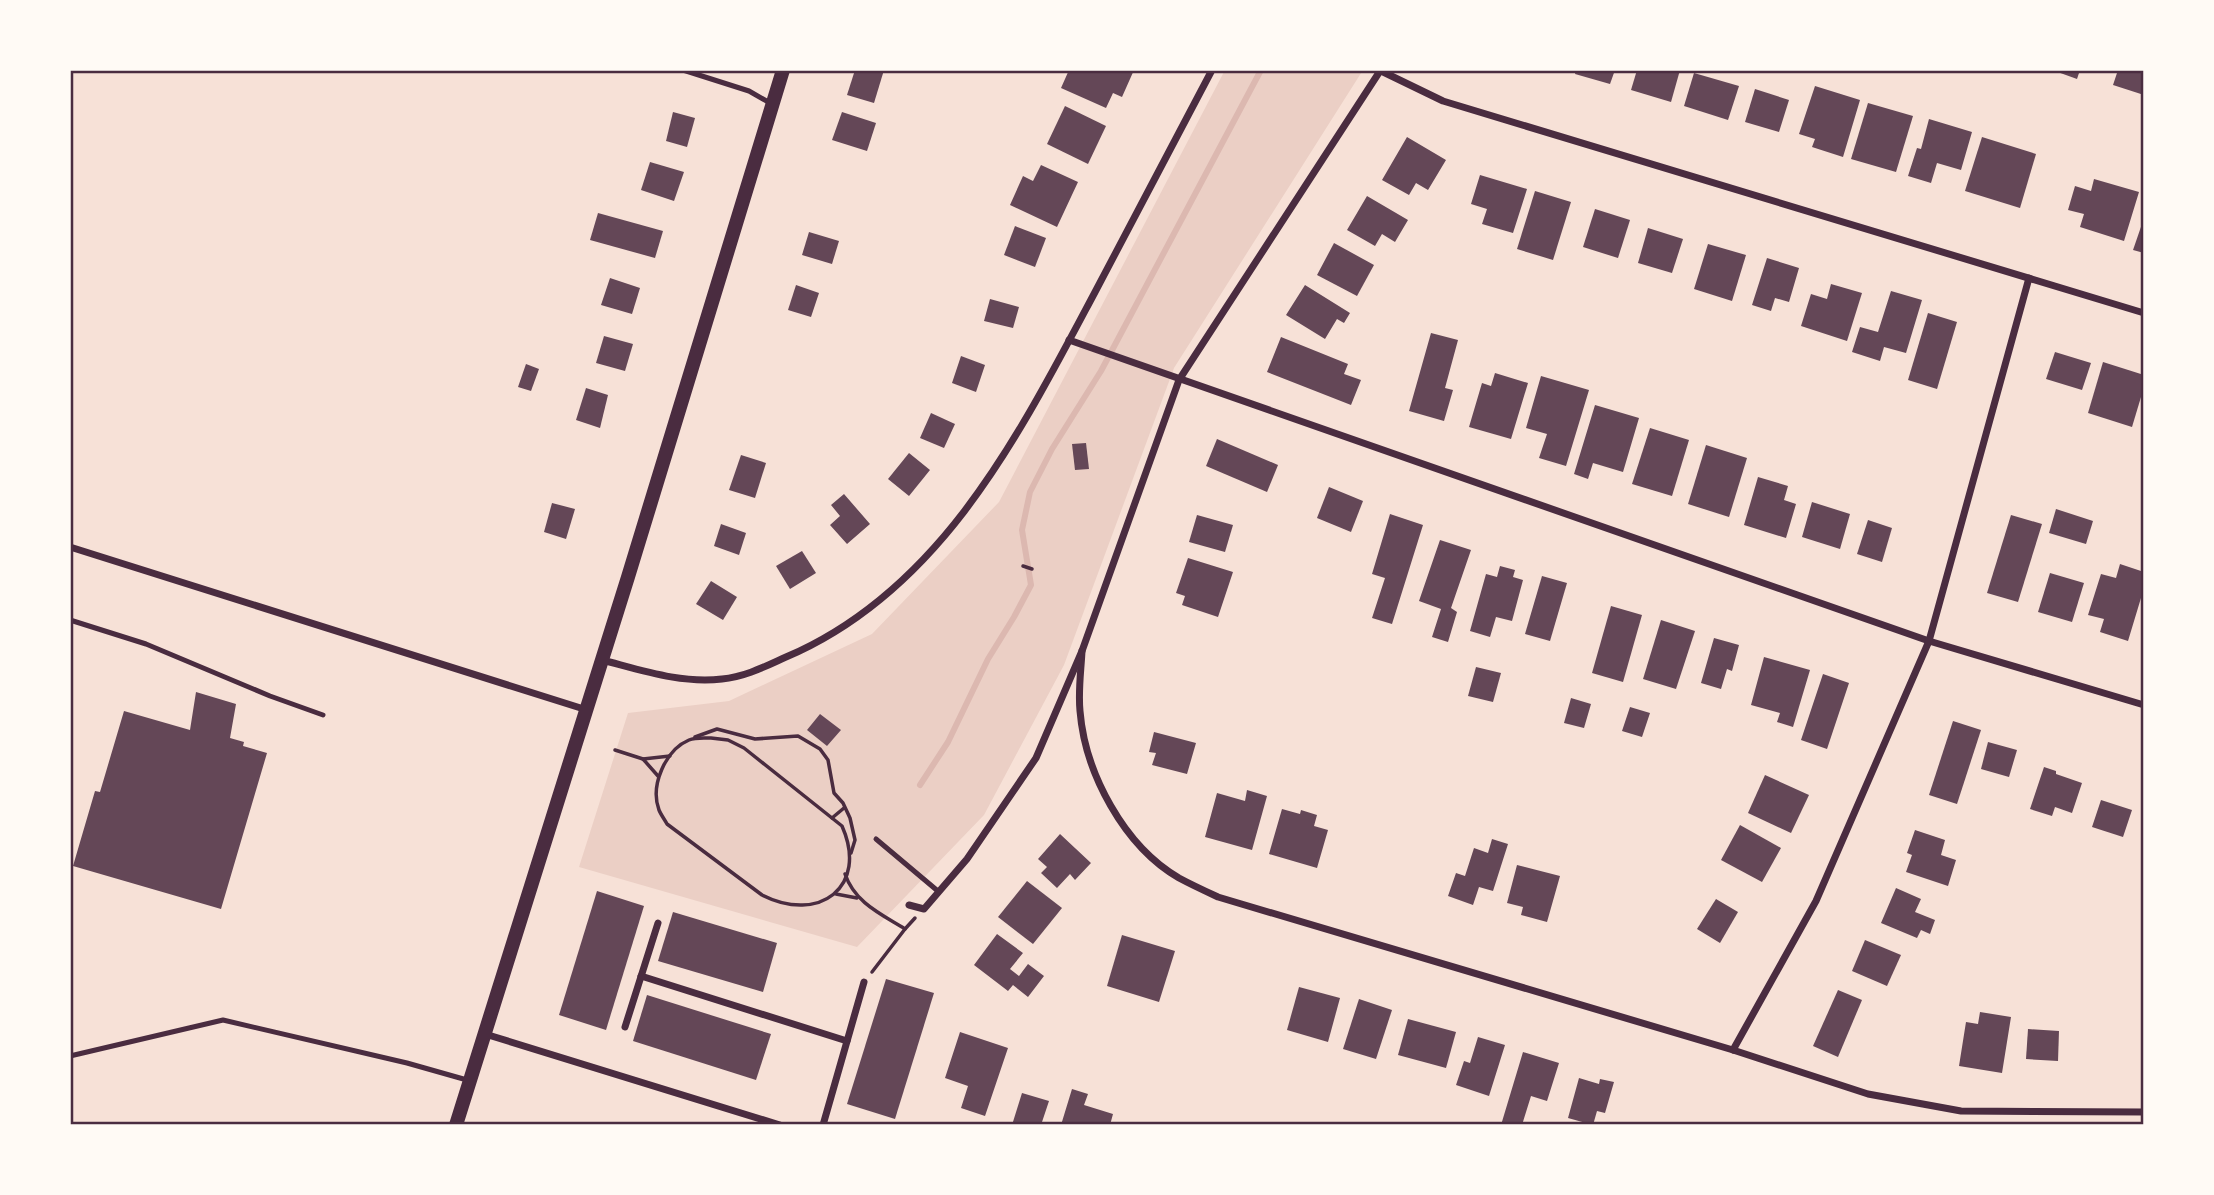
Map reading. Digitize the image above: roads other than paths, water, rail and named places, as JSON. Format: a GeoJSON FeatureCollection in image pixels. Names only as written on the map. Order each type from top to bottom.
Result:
{"type":"FeatureCollection","features":[{"type":"Feature","properties":{"kind":"main road"},"geometry":{"type":"LineString","coordinates":[[457,1125],[603,660],[783,70]]}},
{"type":"Feature","properties":{"kind":"street"},"geometry":{"type":"LineString","coordinates":[[603,660],[672,677],[710,680],[742,676],[808,648],[857,618],[899,583],[967,512],[1016,435],[1212,70]]}},
{"type":"Feature","properties":{"kind":"street"},"geometry":{"type":"LineString","coordinates":[[909,905],[924,909],[939,892],[967,859],[1036,758],[1082,651],[1179,380],[1380,71],[1443,101],[2144,313]]}},
{"type":"Feature","properties":{"kind":"street"},"geometry":{"type":"LineString","coordinates":[[1733,1050],[1816,901],[1930,641],[2029,278]]}},
{"type":"Feature","properties":{"kind":"street"},"geometry":{"type":"LineString","coordinates":[[1069,340],[1930,641],[2144,705]]}},
{"type":"Feature","properties":{"kind":"street"},"geometry":{"type":"LineString","coordinates":[[70,547],[587,710]]}},
{"type":"Feature","properties":{"kind":"street"},"geometry":{"type":"LineString","coordinates":[[1082,651],[1080,711],[1092,768],[1113,810],[1141,846],[1177,877],[1231,901],[1733,1050],[1868,1094],[1961,1111],[2144,1112]]}},
{"type":"Feature","properties":{"kind":"street"},"geometry":{"type":"LineString","coordinates":[[625,1027],[658,923]]}},
{"type":"Feature","properties":{"kind":"street"},"geometry":{"type":"LineString","coordinates":[[641,976],[847,1041]]}},
{"type":"Feature","properties":{"kind":"street"},"geometry":{"type":"LineString","coordinates":[[823,1125],[864,982]]}},
{"type":"Feature","properties":{"kind":"street"},"geometry":{"type":"LineString","coordinates":[[485,1034],[780,1125]]}},
{"type":"Feature","properties":{"kind":"lane"},"geometry":{"type":"LineString","coordinates":[[683,70],[748,91],[773,105]]}},
{"type":"Feature","properties":{"kind":"lane"},"geometry":{"type":"LineString","coordinates":[[70,620],[146,644],[323,715]]}},
{"type":"Feature","properties":{"kind":"lane"},"geometry":{"type":"LineString","coordinates":[[876,839],[939,892]]}},
{"type":"Feature","properties":{"kind":"lane"},"geometry":{"type":"LineString","coordinates":[[70,1056],[223,1020],[407,1063],[470,1081]]}},
{"type":"Feature","properties":{"kind":"waterway"},"geometry":{"type":"LineString","coordinates":[[920,785],[948,742],[988,659],[1031,585],[1022,530],[1030,492],[1052,449],[1101,371],[1261,70]]}}]}
